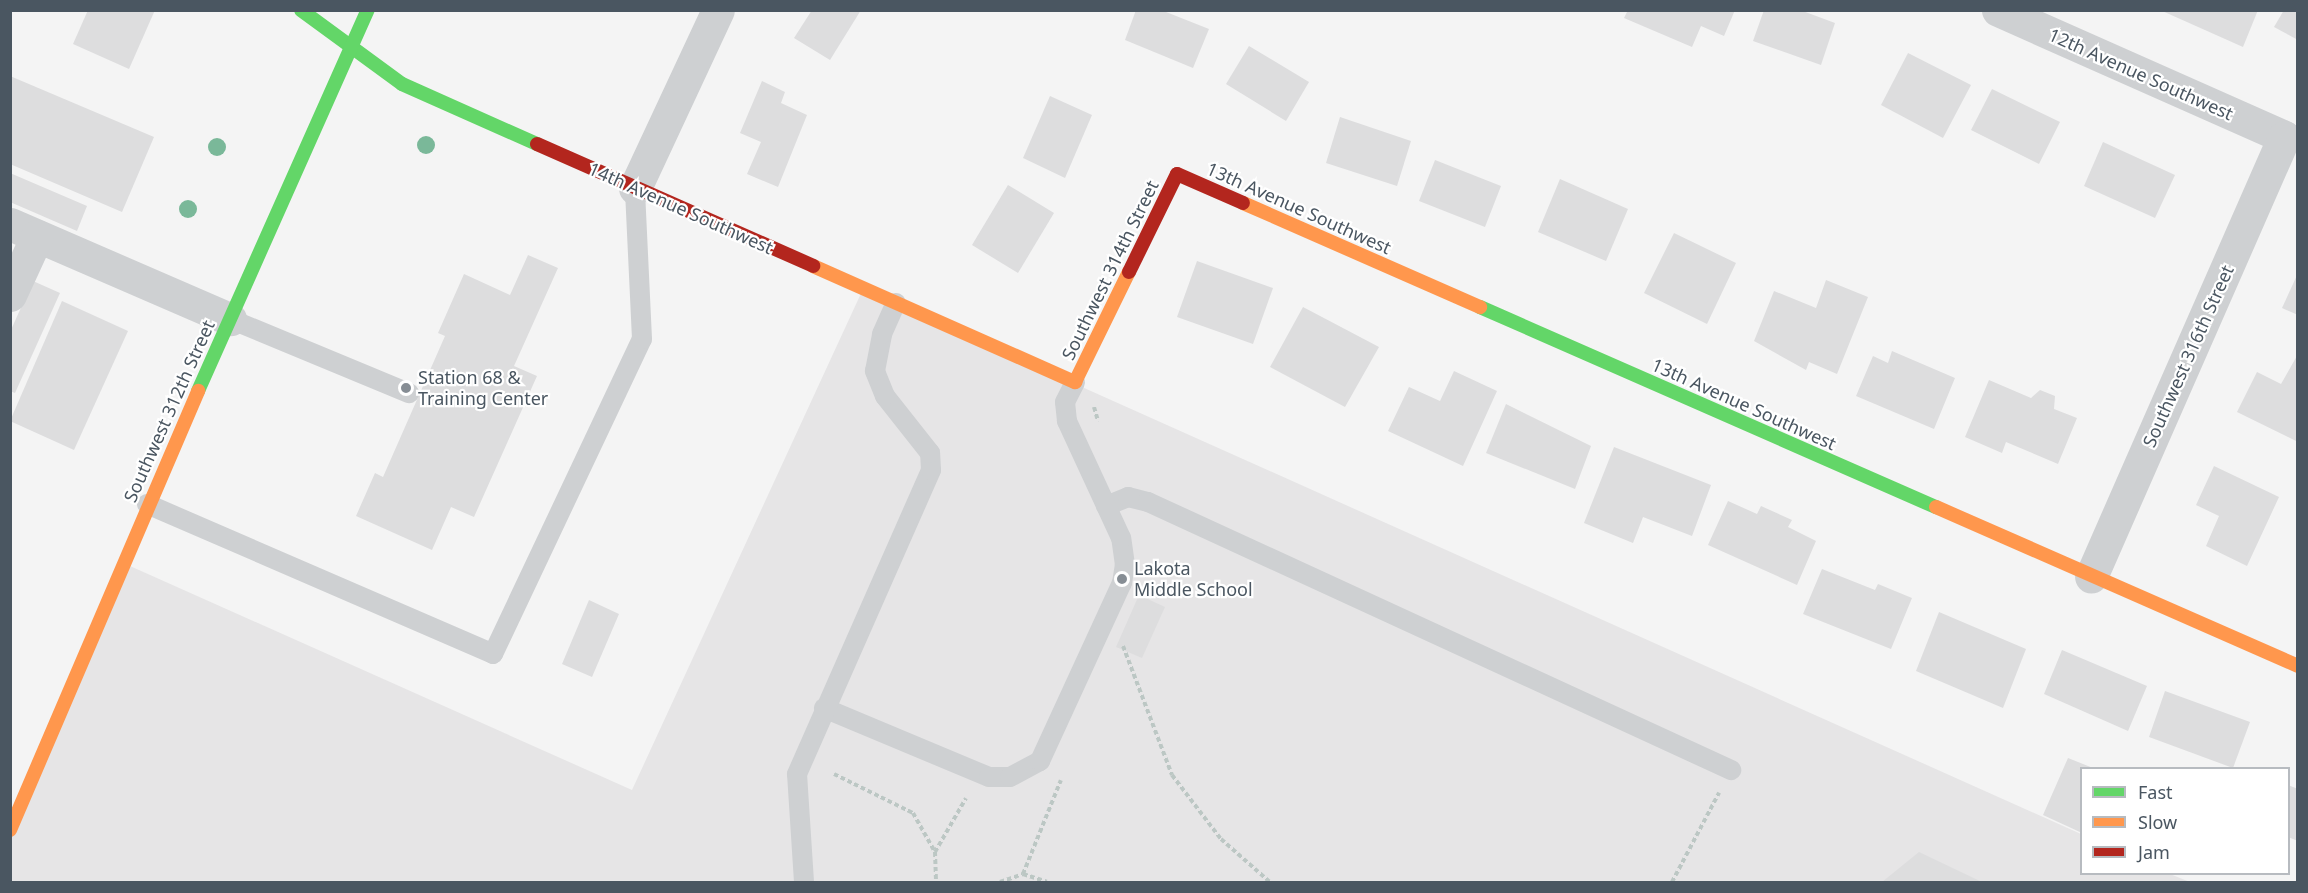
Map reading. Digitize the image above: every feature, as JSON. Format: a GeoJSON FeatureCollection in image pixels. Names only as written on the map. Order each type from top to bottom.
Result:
{"type":"FeatureCollection","features":[{"type":"Feature","properties":{"kind":"street","name":"14th Avenue Southwest"},"geometry":{"type":"LineString","coordinates":[[301,10],[402,84],[1075,382]]}},
{"type":"Feature","properties":{"kind":"street","name":"Southwest 312th Street"},"geometry":{"type":"LineString","coordinates":[[10,830],[147,504],[368,10]]}},
{"type":"Feature","properties":{"kind":"street"},"geometry":{"type":"LineString","coordinates":[[635,188],[718,10]]}},
{"type":"Feature","properties":{"kind":"street","name":"12th Avenue Southwest"},"geometry":{"type":"LineString","coordinates":[[1998,10],[2284,136]]}},
{"type":"Feature","properties":{"kind":"street","name":"Southwest 316th Street"},"geometry":{"type":"LineString","coordinates":[[2091,576],[2284,136]]}},
{"type":"Feature","properties":{"kind":"street","name":"13th Avenue Southwest"},"geometry":{"type":"LineString","coordinates":[[1177,174],[2298,666]]}},
{"type":"Feature","properties":{"kind":"street","name":"Southwest 314th Street"},"geometry":{"type":"LineString","coordinates":[[1075,382],[1177,174]]}},
{"type":"Feature","properties":{"kind":"street"},"geometry":{"type":"LineString","coordinates":[[10,295],[24,230],[230,319]]}},
{"type":"Feature","properties":{"kind":"lane"},"geometry":{"type":"LineString","coordinates":[[147,504],[493,654],[642,339],[635,188]]}},
{"type":"Feature","properties":{"kind":"lane"},"geometry":{"type":"LineString","coordinates":[[804,882],[797,774],[824,708],[931,470],[930,453],[885,396],[875,371],[879,342],[896,303]]}},
{"type":"Feature","properties":{"kind":"lane"},"geometry":{"type":"LineString","coordinates":[[230,319],[409,393]]}},
{"type":"Feature","properties":{"kind":"lane"},"geometry":{"type":"LineString","coordinates":[[824,708],[989,777],[1026,772],[1051,746],[1122,583],[1121,538],[1067,421],[1065,402],[1075,382]]}},
{"type":"Feature","properties":{"kind":"lane"},"geometry":{"type":"LineString","coordinates":[[1106,506],[1128,497],[1148,502],[1731,770]]}},
{"type":"Feature","properties":{"kind":"path"},"geometry":{"type":"LineString","coordinates":[[1121,642],[1172,775],[1221,838],[1270,882]]}},
{"type":"Feature","properties":{"kind":"path"},"geometry":{"type":"LineString","coordinates":[[1672,882],[1731,770]]}},
{"type":"Feature","properties":{"kind":"path"},"geometry":{"type":"LineString","coordinates":[[834,774],[913,813],[935,852],[936,882]]}},
{"type":"Feature","properties":{"kind":"path"},"geometry":{"type":"LineString","coordinates":[[1000,882],[1023,874],[1047,882]]}},
{"type":"Feature","properties":{"kind":"shaded area","name":"Lakota Middle School"},"geometry":{"type":"Polygon","coordinates":[[[863,289],[2080,834],[2080,875],[2172,875],[2190,882],[11,882],[11,830],[121,562],[632,790],[863,289]]]}},
{"type":"Feature","properties":{"kind":"building"},"geometry":{"type":"Polygon","coordinates":[[[88,10],[155,10],[129,69],[73,44],[88,10]]]}},
{"type":"Feature","properties":{"kind":"building"},"geometry":{"type":"Polygon","coordinates":[[[812,10],[861,10],[830,60],[794,38],[812,10]]]}},
{"type":"Feature","properties":{"kind":"building"},"geometry":{"type":"Polygon","coordinates":[[[1136,10],[1161,10],[1209,29],[1193,68],[1125,40],[1136,10]]]}},
{"type":"Feature","properties":{"kind":"building"},"geometry":{"type":"Polygon","coordinates":[[[1628,10],[1735,10],[1724,36],[1701,26],[1692,47],[1624,18],[1628,10]]]}},
{"type":"Feature","properties":{"kind":"building"},"geometry":{"type":"Polygon","coordinates":[[[1764,10],[1800,10],[1835,23],[1821,65],[1753,41],[1764,10]]]}},
{"type":"Feature","properties":{"kind":"building"},"geometry":{"type":"Polygon","coordinates":[[[2160,10],[2258,10],[2243,47],[2160,10]]]}},
{"type":"Feature","properties":{"kind":"building"},"geometry":{"type":"Polygon","coordinates":[[[2284,10],[2298,10],[2298,40],[2274,27],[2284,10]]]}},
{"type":"Feature","properties":{"kind":"building"},"geometry":{"type":"Polygon","coordinates":[[[1249,46],[1309,82],[1286,121],[1226,84],[1249,46]]]}},
{"type":"Feature","properties":{"kind":"building"},"geometry":{"type":"Polygon","coordinates":[[[1908,53],[1971,85],[1943,138],[1881,105],[1908,53]]]}},
{"type":"Feature","properties":{"kind":"building"},"geometry":{"type":"Polygon","coordinates":[[[10,76],[154,137],[122,212],[10,164],[10,76]]]}},
{"type":"Feature","properties":{"kind":"building"},"geometry":{"type":"Polygon","coordinates":[[[762,81],[785,92],[781,103],[807,115],[778,187],[747,174],[761,142],[740,133],[762,81]]]}},
{"type":"Feature","properties":{"kind":"building"},"geometry":{"type":"Polygon","coordinates":[[[1992,89],[2060,122],[2039,164],[1971,130],[1992,89]]]}},
{"type":"Feature","properties":{"kind":"building"},"geometry":{"type":"Polygon","coordinates":[[[1050,96],[1092,115],[1065,178],[1023,158],[1050,96]]]}},
{"type":"Feature","properties":{"kind":"building"},"geometry":{"type":"Polygon","coordinates":[[[1340,117],[1411,141],[1397,186],[1326,163],[1340,117]]]}},
{"type":"Feature","properties":{"kind":"building"},"geometry":{"type":"Polygon","coordinates":[[[2103,142],[2175,175],[2155,218],[2084,186],[2103,142]]]}},
{"type":"Feature","properties":{"kind":"building"},"geometry":{"type":"Polygon","coordinates":[[[1435,160],[1501,186],[1485,227],[1419,201],[1435,160]]]}},
{"type":"Feature","properties":{"kind":"building"},"geometry":{"type":"Polygon","coordinates":[[[10,173],[87,206],[77,231],[10,202],[10,173]]]}},
{"type":"Feature","properties":{"kind":"building"},"geometry":{"type":"Polygon","coordinates":[[[1560,179],[1628,209],[1606,261],[1538,232],[1560,179]]]}},
{"type":"Feature","properties":{"kind":"building"},"geometry":{"type":"Polygon","coordinates":[[[1008,185],[1054,213],[1018,273],[972,245],[1008,185]]]}},
{"type":"Feature","properties":{"kind":"building"},"geometry":{"type":"Polygon","coordinates":[[[1674,233],[1736,263],[1707,324],[1644,293],[1674,233]]]}},
{"type":"Feature","properties":{"kind":"building"},"geometry":{"type":"Polygon","coordinates":[[[528,255],[558,268],[514,366],[537,376],[474,517],[451,507],[432,550],[356,516],[375,473],[383,477],[445,336],[438,333],[464,274],[510,295],[528,255]]]}},
{"type":"Feature","properties":{"kind":"building"},"geometry":{"type":"Polygon","coordinates":[[[1197,261],[1273,288],[1253,344],[1177,317],[1197,261]]]}},
{"type":"Feature","properties":{"kind":"building"},"geometry":{"type":"Polygon","coordinates":[[[2298,273],[2298,315],[2282,308],[2298,273]]]}},
{"type":"Feature","properties":{"kind":"building"},"geometry":{"type":"Polygon","coordinates":[[[1826,280],[1868,297],[1837,374],[1809,362],[1806,370],[1754,341],[1774,291],[1816,308],[1826,280]]]}},
{"type":"Feature","properties":{"kind":"building"},"geometry":{"type":"Polygon","coordinates":[[[33,281],[60,293],[15,393],[10,391],[10,332],[33,281]]]}},
{"type":"Feature","properties":{"kind":"building"},"geometry":{"type":"Polygon","coordinates":[[[62,301],[128,331],[74,450],[10,421],[62,301]]]}},
{"type":"Feature","properties":{"kind":"building"},"geometry":{"type":"Polygon","coordinates":[[[1303,307],[1379,347],[1345,407],[1270,367],[1303,307]]]}},
{"type":"Feature","properties":{"kind":"building"},"geometry":{"type":"Polygon","coordinates":[[[1892,351],[1955,378],[1934,429],[1856,396],[1873,356],[1888,363],[1892,351]]]}},
{"type":"Feature","properties":{"kind":"building"},"geometry":{"type":"Polygon","coordinates":[[[2298,354],[2298,442],[2237,412],[2257,372],[2281,384],[2298,354]]]}},
{"type":"Feature","properties":{"kind":"building"},"geometry":{"type":"Polygon","coordinates":[[[1454,371],[1497,391],[1463,466],[1388,431],[1409,387],[1440,401],[1454,371]]]}},
{"type":"Feature","properties":{"kind":"building"},"geometry":{"type":"Polygon","coordinates":[[[1989,380],[2031,398],[2040,390],[2055,396],[2054,409],[2077,418],[2058,464],[2006,442],[2002,453],[1965,437],[1989,380]]]}},
{"type":"Feature","properties":{"kind":"building"},"geometry":{"type":"Polygon","coordinates":[[[1506,404],[1591,446],[1575,489],[1486,453],[1506,404]]]}},
{"type":"Feature","properties":{"kind":"building"},"geometry":{"type":"Polygon","coordinates":[[[1614,447],[1711,485],[1692,536],[1643,517],[1633,543],[1584,523],[1614,447]]]}},
{"type":"Feature","properties":{"kind":"building"},"geometry":{"type":"Polygon","coordinates":[[[2214,466],[2279,497],[2247,566],[2206,546],[2219,516],[2196,505],[2214,466]]]}},
{"type":"Feature","properties":{"kind":"building"},"geometry":{"type":"Polygon","coordinates":[[[1728,501],[1757,514],[1761,506],[1792,520],[1788,527],[1816,541],[1797,585],[1708,545],[1728,501]]]}},
{"type":"Feature","properties":{"kind":"building"},"geometry":{"type":"Polygon","coordinates":[[[1822,569],[1875,590],[1878,584],[1912,598],[1891,649],[1803,614],[1822,569]]]}},
{"type":"Feature","properties":{"kind":"building"},"geometry":{"type":"Polygon","coordinates":[[[1139,595],[1165,607],[1142,658],[1116,647],[1139,595]]]}},
{"type":"Feature","properties":{"kind":"building"},"geometry":{"type":"Polygon","coordinates":[[[589,600],[619,614],[592,677],[562,664],[589,600]]]}},
{"type":"Feature","properties":{"kind":"building"},"geometry":{"type":"Polygon","coordinates":[[[1939,612],[2026,649],[2003,708],[1916,671],[1939,612]]]}},
{"type":"Feature","properties":{"kind":"building"},"geometry":{"type":"Polygon","coordinates":[[[2062,650],[2147,686],[2128,731],[2044,694],[2062,650]]]}},
{"type":"Feature","properties":{"kind":"building"},"geometry":{"type":"Polygon","coordinates":[[[2165,691],[2250,722],[2233,767],[2149,737],[2165,691]]]}},
{"type":"Feature","properties":{"kind":"building"},"geometry":{"type":"Polygon","coordinates":[[[2068,758],[2090,767],[2080,767],[2080,832],[2043,815],[2068,758]]]}},
{"type":"Feature","properties":{"kind":"building"},"geometry":{"type":"Polygon","coordinates":[[[2290,786],[2298,789],[2298,841],[2290,838],[2290,786]]]}},
{"type":"Feature","properties":{"kind":"building"},"geometry":{"type":"Polygon","coordinates":[[[1919,852],[1982,882],[1882,882],[1919,852]]]}},
{"type":"Feature","properties":{"kind":"traffic: fast"},"geometry":{"type":"LineString","coordinates":[[301,10],[402,84],[537,144]]}},
{"type":"Feature","properties":{"kind":"traffic: fast"},"geometry":{"type":"LineString","coordinates":[[198,391],[368,10]]}},
{"type":"Feature","properties":{"kind":"traffic: fast"},"geometry":{"type":"LineString","coordinates":[[1480,307],[1936,507]]}},
{"type":"Feature","properties":{"kind":"traffic: slow"},"geometry":{"type":"LineString","coordinates":[[1243,203],[1480,307]]}},
{"type":"Feature","properties":{"kind":"traffic: slow"},"geometry":{"type":"LineString","coordinates":[[813,266],[1075,382],[1129,272]]}},
{"type":"Feature","properties":{"kind":"traffic: slow"},"geometry":{"type":"LineString","coordinates":[[10,830],[198,391]]}},
{"type":"Feature","properties":{"kind":"traffic: slow"},"geometry":{"type":"LineString","coordinates":[[1936,507],[2298,666]]}},
{"type":"Feature","properties":{"kind":"traffic: jam"},"geometry":{"type":"LineString","coordinates":[[537,144],[813,266]]}},
{"type":"Feature","properties":{"kind":"traffic: jam"},"geometry":{"type":"LineString","coordinates":[[1129,272],[1177,174],[1243,203]]}},
{"type":"Feature","properties":{"kind":"place","name":"Station 68 & Training Center"},"geometry":{"type":"Point","coordinates":[406,388]}},
{"type":"Feature","properties":{"kind":"place","name":"Lakota Middle School"},"geometry":{"type":"Point","coordinates":[1122,579]}}]}
